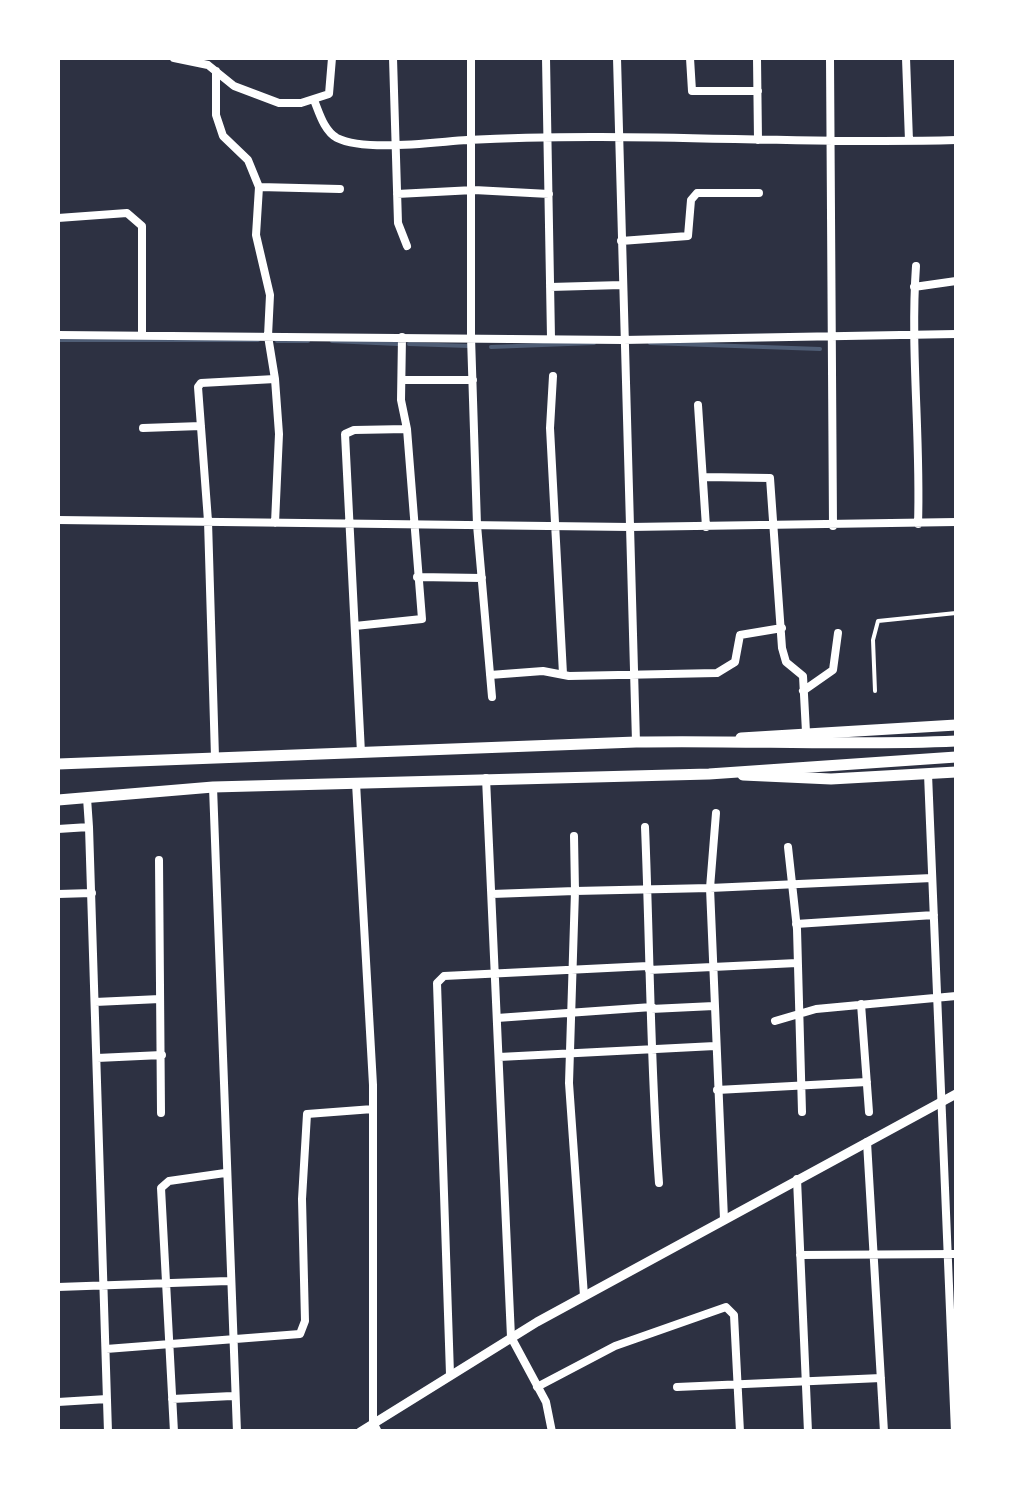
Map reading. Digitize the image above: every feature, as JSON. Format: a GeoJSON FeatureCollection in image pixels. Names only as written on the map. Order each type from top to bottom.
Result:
{"type":"FeatureCollection","features":[{"type":"Feature","properties":{"kind":"main road"},"geometry":{"type":"LineString","coordinates":[[58,764],[712,740],[956,725]]}},
{"type":"Feature","properties":{"kind":"main road"},"geometry":{"type":"LineString","coordinates":[[712,740],[786,746],[956,741]]}},
{"type":"Feature","properties":{"kind":"main road"},"geometry":{"type":"LineString","coordinates":[[58,800],[213,787],[709,774],[956,757]]}},
{"type":"Feature","properties":{"kind":"main road"},"geometry":{"type":"LineString","coordinates":[[709,774],[801,778],[956,772]]}},
{"type":"Feature","properties":{"kind":"street"},"geometry":{"type":"LineString","coordinates":[[174,58],[216,70],[234,86],[279,102],[314,100],[329,94],[332,58]]}},
{"type":"Feature","properties":{"kind":"street"},"geometry":{"type":"LineString","coordinates":[[393,58],[397,194],[400,233],[407,246]]}},
{"type":"Feature","properties":{"kind":"street"},"geometry":{"type":"LineString","coordinates":[[471,58],[474,140],[471,337],[477,525],[492,698]]}},
{"type":"Feature","properties":{"kind":"street"},"geometry":{"type":"LineString","coordinates":[[546,58],[550,338]]}},
{"type":"Feature","properties":{"kind":"street"},"geometry":{"type":"LineString","coordinates":[[618,58],[636,742]]}},
{"type":"Feature","properties":{"kind":"street"},"geometry":{"type":"LineString","coordinates":[[690,58],[692,91],[758,91]]}},
{"type":"Feature","properties":{"kind":"street"},"geometry":{"type":"LineString","coordinates":[[757,58],[758,140]]}},
{"type":"Feature","properties":{"kind":"street"},"geometry":{"type":"LineString","coordinates":[[830,58],[833,526]]}},
{"type":"Feature","properties":{"kind":"street"},"geometry":{"type":"LineString","coordinates":[[906,58],[909,142]]}},
{"type":"Feature","properties":{"kind":"street"},"geometry":{"type":"LineString","coordinates":[[216,70],[216,116],[223,136],[244,154],[259,187],[256,235],[270,295],[268,336],[279,434],[275,523]]}},
{"type":"Feature","properties":{"kind":"street"},"geometry":{"type":"LineString","coordinates":[[314,100],[327,129],[339,140],[395,144],[618,137],[832,144],[956,140]]}},
{"type":"Feature","properties":{"kind":"street"},"geometry":{"type":"LineString","coordinates":[[259,187],[340,190]]}},
{"type":"Feature","properties":{"kind":"street"},"geometry":{"type":"LineString","coordinates":[[397,194],[474,190],[549,194]]}},
{"type":"Feature","properties":{"kind":"street"},"geometry":{"type":"LineString","coordinates":[[621,241],[688,236],[691,200],[697,193],[759,192]]}},
{"type":"Feature","properties":{"kind":"street"},"geometry":{"type":"LineString","coordinates":[[58,218],[128,213],[137,218],[142,226],[142,335]]}},
{"type":"Feature","properties":{"kind":"street"},"geometry":{"type":"LineString","coordinates":[[916,266],[918,524]]}},
{"type":"Feature","properties":{"kind":"street"},"geometry":{"type":"LineString","coordinates":[[914,287],[956,281]]}},
{"type":"Feature","properties":{"kind":"street"},"geometry":{"type":"LineString","coordinates":[[550,287],[622,284]]}},
{"type":"Feature","properties":{"kind":"street"},"geometry":{"type":"LineString","coordinates":[[58,334],[624,340],[956,334]]}},
{"type":"Feature","properties":{"kind":"street"},"geometry":{"type":"LineString","coordinates":[[355,626],[420,622],[407,429],[400,400],[402,336]]}},
{"type":"Feature","properties":{"kind":"street"},"geometry":{"type":"LineString","coordinates":[[554,376],[550,428],[562,674]]}},
{"type":"Feature","properties":{"kind":"street"},"geometry":{"type":"LineString","coordinates":[[215,756],[200,383],[275,379]]}},
{"type":"Feature","properties":{"kind":"street"},"geometry":{"type":"LineString","coordinates":[[403,380],[473,380]]}},
{"type":"Feature","properties":{"kind":"street"},"geometry":{"type":"LineString","coordinates":[[698,405],[706,527]]}},
{"type":"Feature","properties":{"kind":"street"},"geometry":{"type":"LineString","coordinates":[[143,428],[201,426]]}},
{"type":"Feature","properties":{"kind":"street"},"geometry":{"type":"LineString","coordinates":[[361,753],[346,434],[354,430],[407,429]]}},
{"type":"Feature","properties":{"kind":"street"},"geometry":{"type":"LineString","coordinates":[[705,477],[770,478],[786,662],[803,676],[806,732]]}},
{"type":"Feature","properties":{"kind":"street"},"geometry":{"type":"LineString","coordinates":[[58,520],[630,527],[956,522]]}},
{"type":"Feature","properties":{"kind":"street"},"geometry":{"type":"LineString","coordinates":[[417,576],[482,578]]}},
{"type":"Feature","properties":{"kind":"street"},"geometry":{"type":"LineString","coordinates":[[490,676],[717,673],[735,662],[740,635],[782,628]]}},
{"type":"Feature","properties":{"kind":"street"},"geometry":{"type":"LineString","coordinates":[[803,690],[833,670],[838,632]]}},
{"type":"Feature","properties":{"kind":"street"},"geometry":{"type":"LineString","coordinates":[[928,774],[952,1254],[955,1432]]}},
{"type":"Feature","properties":{"kind":"street"},"geometry":{"type":"LineString","coordinates":[[486,778],[511,1337],[546,1402],[552,1432]]}},
{"type":"Feature","properties":{"kind":"street"},"geometry":{"type":"LineString","coordinates":[[356,783],[373,1109],[376,1426]]}},
{"type":"Feature","properties":{"kind":"street"},"geometry":{"type":"LineString","coordinates":[[213,787],[232,1396],[237,1432]]}},
{"type":"Feature","properties":{"kind":"street"},"geometry":{"type":"LineString","coordinates":[[87,798],[108,1432]]}},
{"type":"Feature","properties":{"kind":"street"},"geometry":{"type":"LineString","coordinates":[[716,813],[710,888],[724,1219]]}},
{"type":"Feature","properties":{"kind":"street"},"geometry":{"type":"LineString","coordinates":[[645,826],[650,1049],[659,1183]]}},
{"type":"Feature","properties":{"kind":"street"},"geometry":{"type":"LineString","coordinates":[[58,830],[89,827]]}},
{"type":"Feature","properties":{"kind":"street"},"geometry":{"type":"LineString","coordinates":[[574,836],[574,1014],[569,1084],[584,1296]]}},
{"type":"Feature","properties":{"kind":"street"},"geometry":{"type":"LineString","coordinates":[[788,846],[796,924],[802,1112]]}},
{"type":"Feature","properties":{"kind":"street"},"geometry":{"type":"LineString","coordinates":[[159,860],[161,1113]]}},
{"type":"Feature","properties":{"kind":"street"},"geometry":{"type":"LineString","coordinates":[[492,894],[932,878]]}},
{"type":"Feature","properties":{"kind":"street"},"geometry":{"type":"LineString","coordinates":[[58,894],[92,892]]}},
{"type":"Feature","properties":{"kind":"street"},"geometry":{"type":"LineString","coordinates":[[796,924],[934,916]]}},
{"type":"Feature","properties":{"kind":"street"},"geometry":{"type":"LineString","coordinates":[[450,1374],[437,983],[444,976],[574,969],[797,964]]}},
{"type":"Feature","properties":{"kind":"street"},"geometry":{"type":"LineString","coordinates":[[775,1022],[798,1013],[956,996]]}},
{"type":"Feature","properties":{"kind":"street"},"geometry":{"type":"LineString","coordinates":[[95,1002],[160,999]]}},
{"type":"Feature","properties":{"kind":"street"},"geometry":{"type":"LineString","coordinates":[[861,1004],[869,1112]]}},
{"type":"Feature","properties":{"kind":"street"},"geometry":{"type":"LineString","coordinates":[[497,1018],[714,1006]]}},
{"type":"Feature","properties":{"kind":"street"},"geometry":{"type":"LineString","coordinates":[[499,1057],[715,1046]]}},
{"type":"Feature","properties":{"kind":"street"},"geometry":{"type":"LineString","coordinates":[[96,1058],[162,1055]]}},
{"type":"Feature","properties":{"kind":"street"},"geometry":{"type":"LineString","coordinates":[[717,1090],[868,1082]]}},
{"type":"Feature","properties":{"kind":"street"},"geometry":{"type":"LineString","coordinates":[[360,1432],[376,1426],[511,1337],[956,1094]]}},
{"type":"Feature","properties":{"kind":"street"},"geometry":{"type":"LineString","coordinates":[[106,1349],[230,1342],[302,1331],[307,1114],[373,1109]]}},
{"type":"Feature","properties":{"kind":"street"},"geometry":{"type":"LineString","coordinates":[[867,1142],[884,1432]]}},
{"type":"Feature","properties":{"kind":"street"},"geometry":{"type":"LineString","coordinates":[[174,1432],[161,1188],[169,1182],[224,1173]]}},
{"type":"Feature","properties":{"kind":"street"},"geometry":{"type":"LineString","coordinates":[[797,1179],[808,1432]]}},
{"type":"Feature","properties":{"kind":"street"},"geometry":{"type":"LineString","coordinates":[[800,1255],[952,1254]]}},
{"type":"Feature","properties":{"kind":"street"},"geometry":{"type":"LineString","coordinates":[[58,1287],[228,1282]]}},
{"type":"Feature","properties":{"kind":"street"},"geometry":{"type":"LineString","coordinates":[[537,1387],[615,1346],[726,1307],[734,1314],[740,1432]]}},
{"type":"Feature","properties":{"kind":"street"},"geometry":{"type":"LineString","coordinates":[[677,1387],[881,1378]]}},
{"type":"Feature","properties":{"kind":"street"},"geometry":{"type":"LineString","coordinates":[[172,1398],[232,1396]]}},
{"type":"Feature","properties":{"kind":"street"},"geometry":{"type":"LineString","coordinates":[[58,1402],[107,1399]]}},
{"type":"Feature","properties":{"kind":"lane"},"geometry":{"type":"LineString","coordinates":[[875,692],[873,640],[878,621],[956,613]]}},
{"type":"Feature","properties":{"kind":"waterway"},"geometry":{"type":"LineString","coordinates":[[58,340],[258,340]]}},
{"type":"Feature","properties":{"kind":"waterway"},"geometry":{"type":"LineString","coordinates":[[277,341],[308,341]]}},
{"type":"Feature","properties":{"kind":"waterway"},"geometry":{"type":"LineString","coordinates":[[332,341],[398,344]]}},
{"type":"Feature","properties":{"kind":"waterway"},"geometry":{"type":"LineString","coordinates":[[491,347],[594,343]]}},
{"type":"Feature","properties":{"kind":"waterway"},"geometry":{"type":"LineString","coordinates":[[650,343],[820,349]]}},
{"type":"Feature","properties":{"kind":"waterway"},"geometry":{"type":"LineString","coordinates":[[409,344],[468,346]]}}]}
